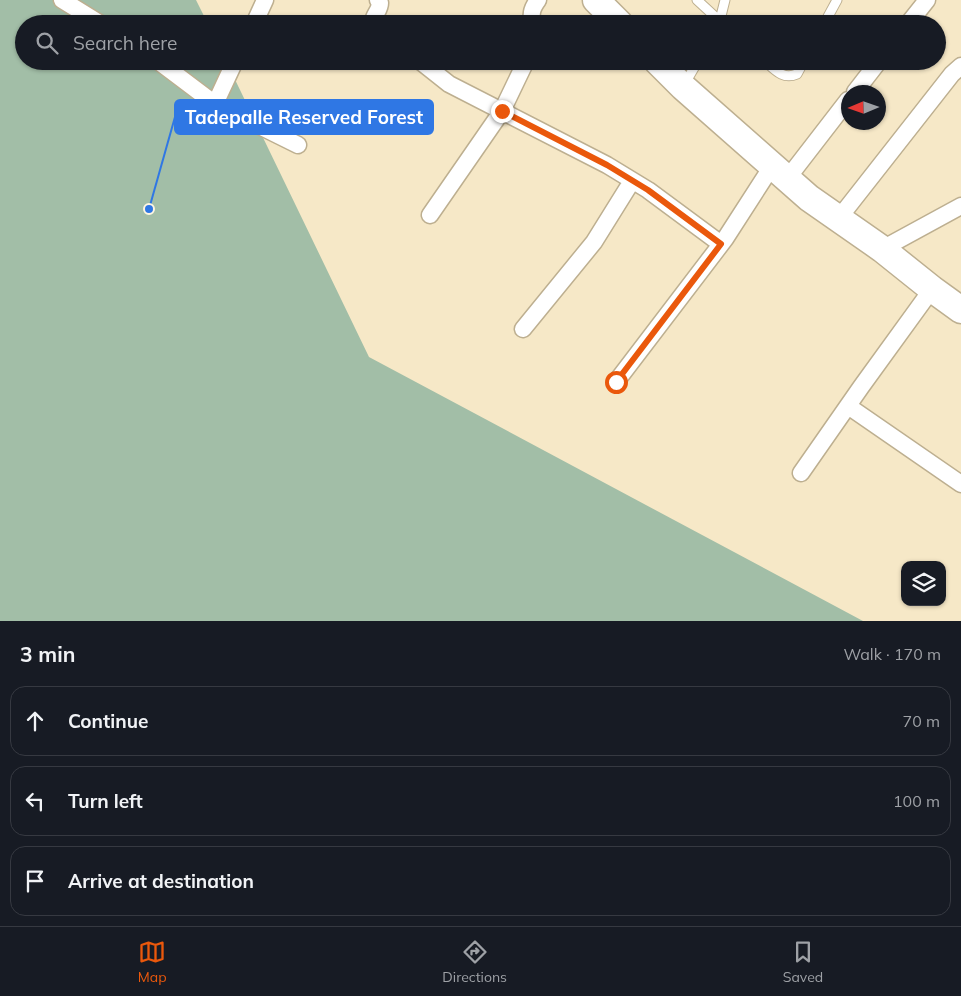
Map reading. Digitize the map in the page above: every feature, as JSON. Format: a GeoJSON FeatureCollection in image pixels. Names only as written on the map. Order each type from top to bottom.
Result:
{"type":"FeatureCollection","features":[{"type":"Feature","properties":{"kind":"main road"},"geometry":{"type":"LineString","coordinates":[[596,0],[611,15]]}},
{"type":"Feature","properties":{"kind":"main road"},"geometry":{"type":"LineString","coordinates":[[666,70],[809,198],[882,249],[961,310]]}},
{"type":"Feature","properties":{"kind":"street"},"geometry":{"type":"LineString","coordinates":[[62,0],[86,15]]}},
{"type":"Feature","properties":{"kind":"street"},"geometry":{"type":"LineString","coordinates":[[258,15],[265,0]]}},
{"type":"Feature","properties":{"kind":"street"},"geometry":{"type":"LineString","coordinates":[[375,15],[380,6],[378,0]]}},
{"type":"Feature","properties":{"kind":"street"},"geometry":{"type":"LineString","coordinates":[[532,15],[533,6],[538,0]]}},
{"type":"Feature","properties":{"kind":"street"},"geometry":{"type":"LineString","coordinates":[[915,15],[927,0]]}},
{"type":"Feature","properties":{"kind":"street"},"geometry":{"type":"LineString","coordinates":[[839,218],[952,74],[961,66]]}},
{"type":"Feature","properties":{"kind":"street"},"geometry":{"type":"LineString","coordinates":[[170,70],[214,104],[298,146]]}},
{"type":"Feature","properties":{"kind":"street"},"geometry":{"type":"LineString","coordinates":[[214,104],[231,70]]}},
{"type":"Feature","properties":{"kind":"street"},"geometry":{"type":"LineString","coordinates":[[431,70],[449,84],[607,165],[648,190],[721,244]]}},
{"type":"Feature","properties":{"kind":"street"},"geometry":{"type":"LineString","coordinates":[[430,215],[502,111],[522,70]]}},
{"type":"Feature","properties":{"kind":"street"},"geometry":{"type":"LineString","coordinates":[[860,85],[872,70]]}},
{"type":"Feature","properties":{"kind":"street"},"geometry":{"type":"LineString","coordinates":[[616,382],[721,244],[779,173],[841,107]]}},
{"type":"Feature","properties":{"kind":"street"},"geometry":{"type":"LineString","coordinates":[[523,329],[594,242],[632,181]]}},
{"type":"Feature","properties":{"kind":"street"},"geometry":{"type":"LineString","coordinates":[[882,249],[961,206]]}},
{"type":"Feature","properties":{"kind":"street"},"geometry":{"type":"LineString","coordinates":[[800,473],[932,289]]}},
{"type":"Feature","properties":{"kind":"street"},"geometry":{"type":"LineString","coordinates":[[848,406],[961,484]]}},
{"type":"Feature","properties":{"kind":"lane"},"geometry":{"type":"LineString","coordinates":[[697,0],[713,15]]}},
{"type":"Feature","properties":{"kind":"lane"},"geometry":{"type":"LineString","coordinates":[[722,15],[725,0]]}},
{"type":"Feature","properties":{"kind":"lane"},"geometry":{"type":"LineString","coordinates":[[829,15],[837,0]]}},
{"type":"Feature","properties":{"kind":"lane"},"geometry":{"type":"LineString","coordinates":[[683,87],[693,70]]}},
{"type":"Feature","properties":{"kind":"lane"},"geometry":{"type":"LineString","coordinates":[[775,70],[787,77],[797,74],[799,70]]}},
{"type":"Feature","properties":{"kind":"green space"},"geometry":{"type":"Polygon","coordinates":[[[0,0],[196,0],[204,15],[15,15],[15,70],[230,70],[369,357],[863,621],[0,621],[0,0]]]}},
{"type":"Feature","properties":{"kind":"place","name":"Tadepalle Reserved Forest"},"geometry":{"type":"Point","coordinates":[149,209]}},
{"type":"Feature","properties":{"kind":"route"},"geometry":{"type":"LineString","coordinates":[[502,111],[607,165],[648,190],[721,244],[616,382]]}}]}
